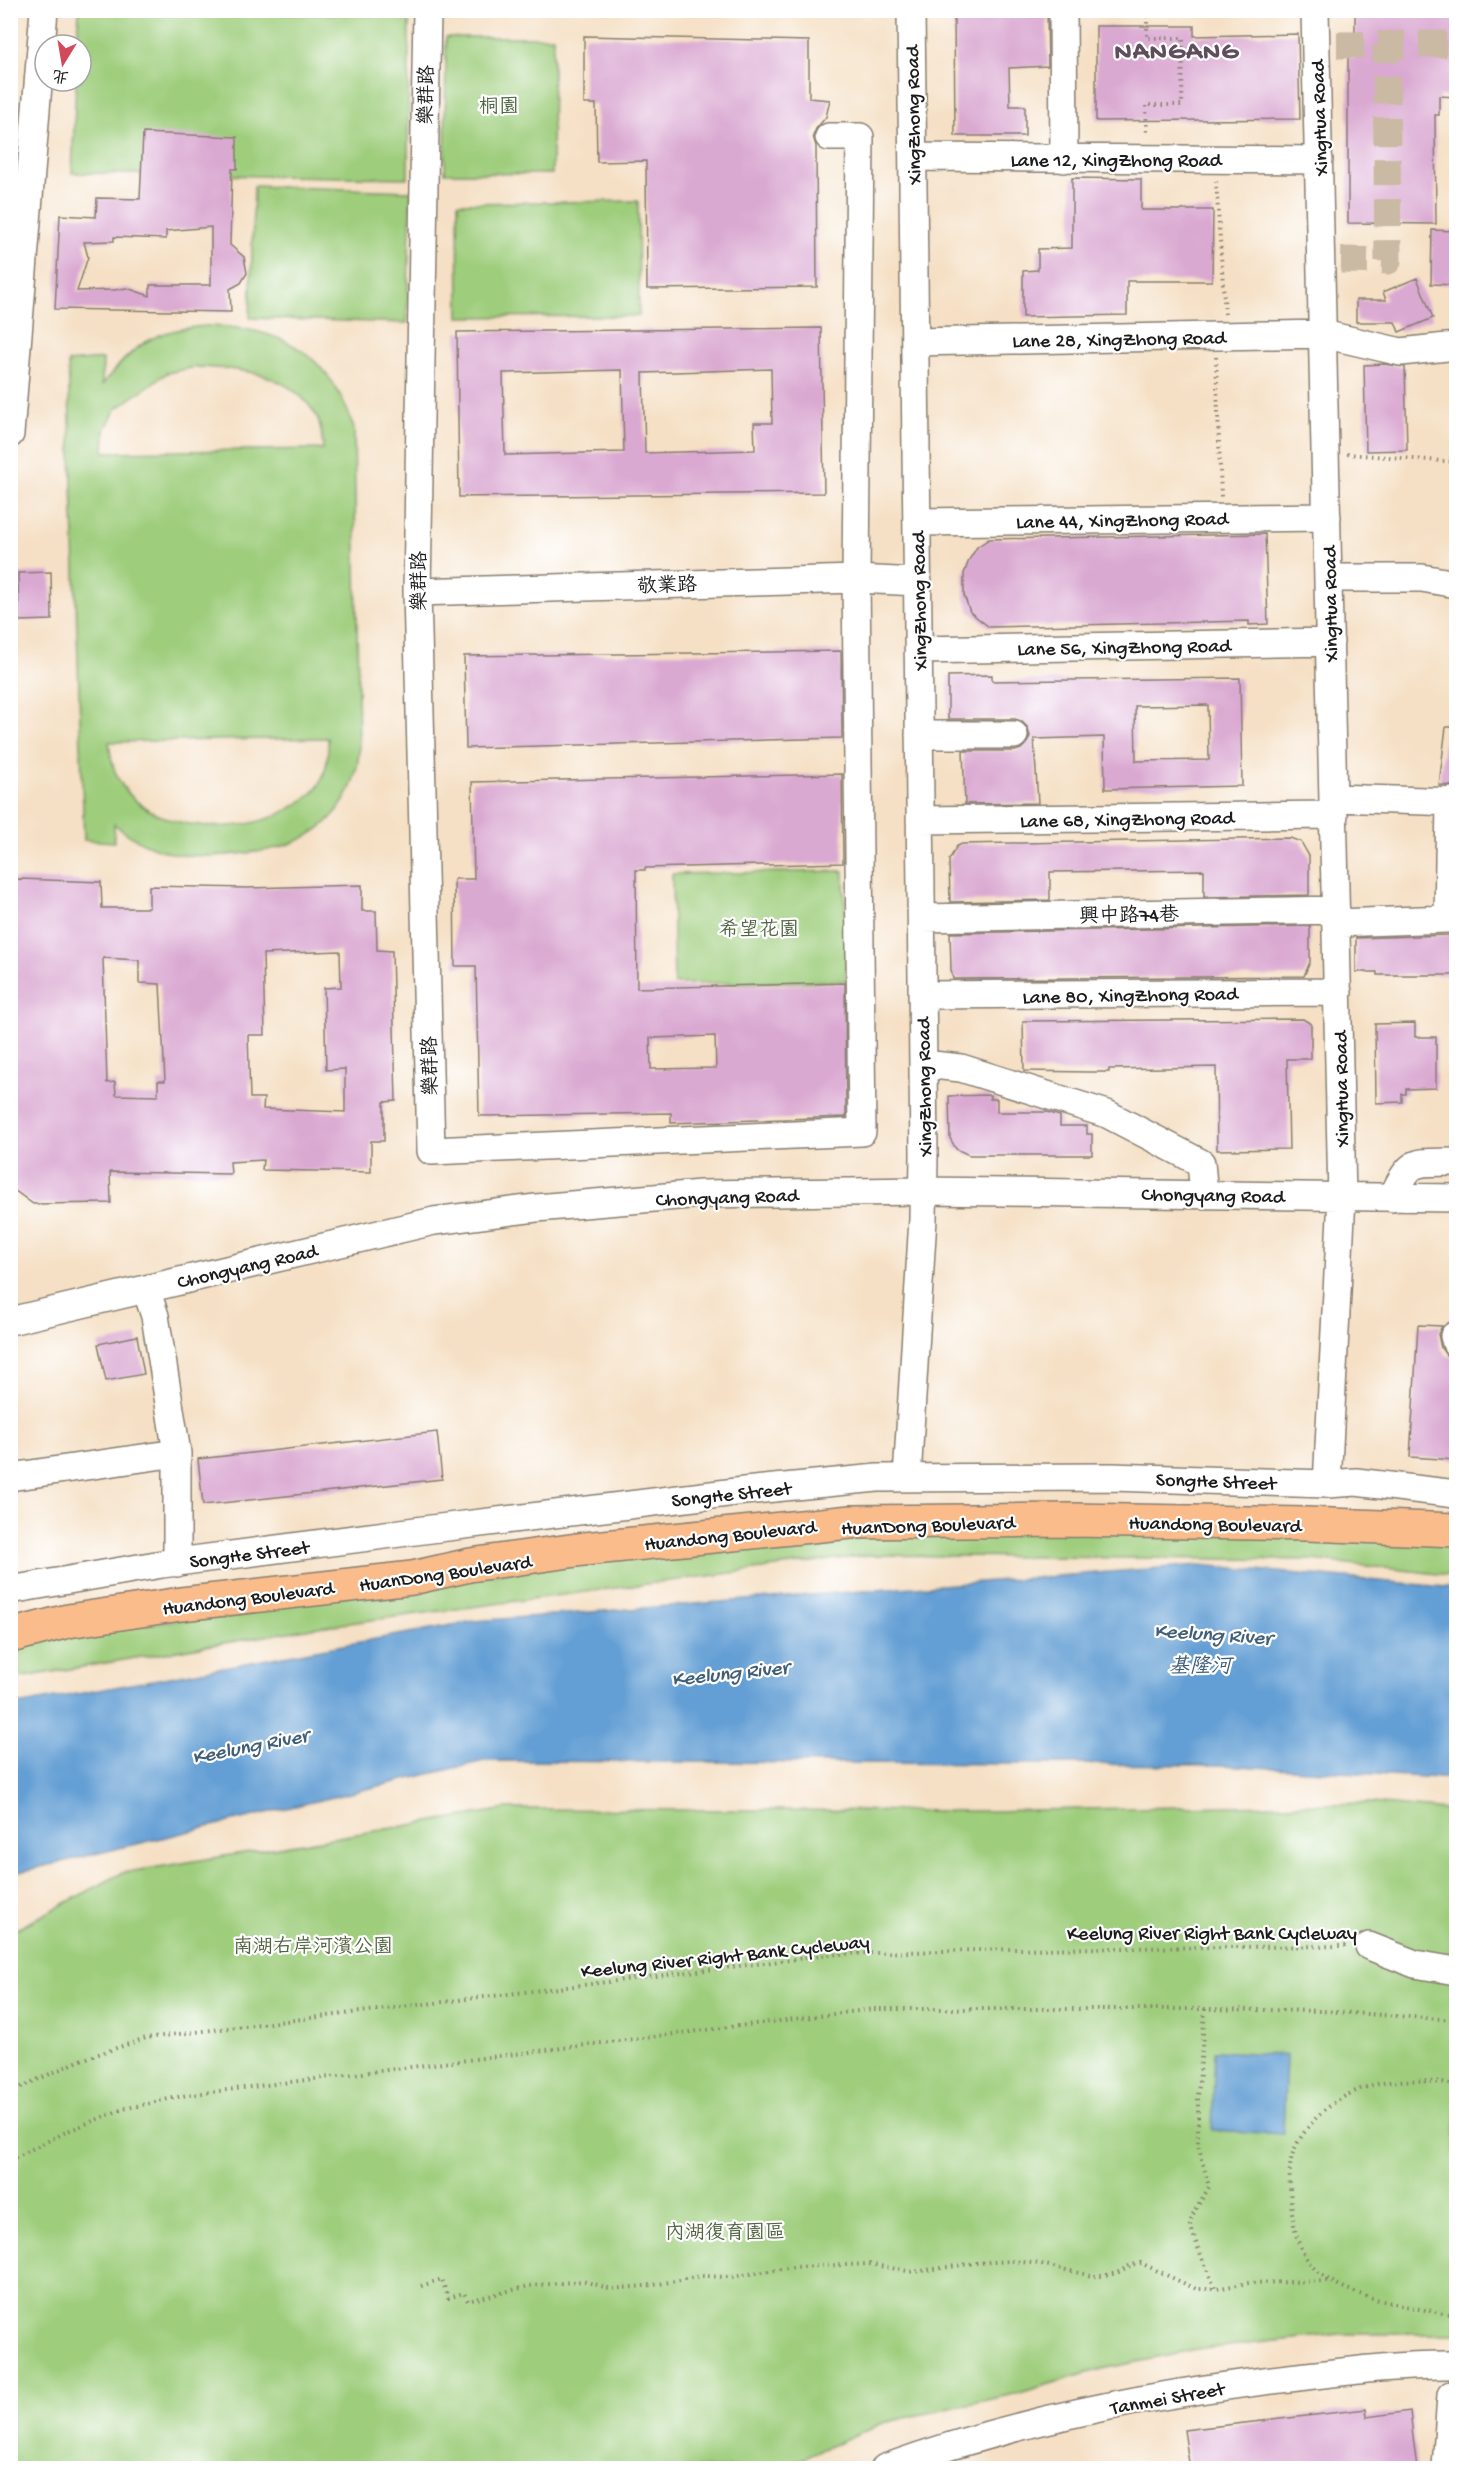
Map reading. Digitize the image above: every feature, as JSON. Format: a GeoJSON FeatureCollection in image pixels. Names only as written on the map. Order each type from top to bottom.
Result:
{"type":"FeatureCollection","features":[{"type":"Feature","properties":{"kind":"highway","name":"Huandong Boulevard"},"geometry":{"type":"LineString","coordinates":[[10,1636],[68,1621],[181,1604],[412,1578],[470,1565],[584,1549],[828,1524],[1072,1520],[1307,1524],[1456,1530]]}},
{"type":"Feature","properties":{"kind":"street"},"geometry":{"type":"LineString","coordinates":[[10,434],[21,162],[44,10]]}},
{"type":"Feature","properties":{"kind":"street","name":"樂群路"},"geometry":{"type":"LineString","coordinates":[[427,10],[417,592],[431,1150],[861,1132],[856,579]]}},
{"type":"Feature","properties":{"kind":"street","name":"XingZhong Road"},"geometry":{"type":"LineString","coordinates":[[907,1478],[924,1191],[923,918],[910,10]]}},
{"type":"Feature","properties":{"kind":"street"},"geometry":{"type":"LineString","coordinates":[[1063,10],[1064,159]]}},
{"type":"Feature","properties":{"kind":"street","name":"XingHua Road"},"geometry":{"type":"LineString","coordinates":[[1315,10],[1342,1197],[1327,1484]]}},
{"type":"Feature","properties":{"kind":"street"},"geometry":{"type":"LineString","coordinates":[[829,137],[860,137],[856,579]]}},
{"type":"Feature","properties":{"kind":"street","name":"Lane 12, XingZhong Road"},"geometry":{"type":"LineString","coordinates":[[913,157],[1319,160]]}},
{"type":"Feature","properties":{"kind":"street","name":"Lane 28, XingZhong Road"},"geometry":{"type":"LineString","coordinates":[[915,342],[1323,334],[1401,352],[1456,346]]}},
{"type":"Feature","properties":{"kind":"street","name":"Lane 44, XingZhong Road"},"geometry":{"type":"LineString","coordinates":[[917,522],[1327,517]]}},
{"type":"Feature","properties":{"kind":"street"},"geometry":{"type":"LineString","coordinates":[[1329,578],[1422,578],[1456,584]]}},
{"type":"Feature","properties":{"kind":"street","name":"敬業路"},"geometry":{"type":"LineString","coordinates":[[417,592],[856,579],[918,582]]}},
{"type":"Feature","properties":{"kind":"street","name":"Lane 56, XingZhong Road"},"geometry":{"type":"LineString","coordinates":[[919,650],[1330,642]]}},
{"type":"Feature","properties":{"kind":"street"},"geometry":{"type":"LineString","coordinates":[[919,735],[1014,735]]}},
{"type":"Feature","properties":{"kind":"street"},"geometry":{"type":"LineString","coordinates":[[1452,920],[1453,802]]}},
{"type":"Feature","properties":{"kind":"street","name":"Lane 68, XingZhong Road"},"geometry":{"type":"LineString","coordinates":[[920,820],[1453,802]]}},
{"type":"Feature","properties":{"kind":"street","name":"興中路74巷"},"geometry":{"type":"LineString","coordinates":[[923,918],[1336,917],[1452,920]]}},
{"type":"Feature","properties":{"kind":"street","name":"Lane 80, XingZhong Road"},"geometry":{"type":"LineString","coordinates":[[922,995],[1338,992]]}},
{"type":"Feature","properties":{"kind":"street"},"geometry":{"type":"LineString","coordinates":[[923,1064],[961,1068],[1107,1114],[1201,1163],[1203,1194]]}},
{"type":"Feature","properties":{"kind":"street"},"geometry":{"type":"LineString","coordinates":[[1392,1197],[1406,1170],[1419,1162],[1456,1162]]}},
{"type":"Feature","properties":{"kind":"street","name":"Chongyang Road"},"geometry":{"type":"LineString","coordinates":[[10,1321],[434,1221],[536,1208],[701,1194],[924,1191],[1456,1198]]}},
{"type":"Feature","properties":{"kind":"street"},"geometry":{"type":"LineString","coordinates":[[146,1289],[155,1316],[177,1453],[177,1563]]}},
{"type":"Feature","properties":{"kind":"street"},"geometry":{"type":"LineString","coordinates":[[1456,1336],[1454,1336],[1456,1342]]}},
{"type":"Feature","properties":{"kind":"street"},"geometry":{"type":"LineString","coordinates":[[10,1477],[177,1453]]}},
{"type":"Feature","properties":{"kind":"street","name":"SongHe Street"},"geometry":{"type":"LineString","coordinates":[[10,1590],[177,1563],[744,1491],[877,1478],[1112,1477],[1327,1484],[1356,1482],[1456,1494]]}},
{"type":"Feature","properties":{"kind":"street"},"geometry":{"type":"LineString","coordinates":[[1369,1946],[1415,1964],[1456,1971]]}},
{"type":"Feature","properties":{"kind":"street","name":"Tanmei Street"},"geometry":{"type":"LineString","coordinates":[[885,2469],[921,2455],[1053,2419],[1161,2396],[1264,2380],[1362,2370],[1456,2365]]}},
{"type":"Feature","properties":{"kind":"street"},"geometry":{"type":"LineString","coordinates":[[1446,2469],[1450,2395]]}},
{"type":"Feature","properties":{"kind":"path"},"geometry":{"type":"LineString","coordinates":[[1147,10],[1147,38],[1184,38],[1182,105],[1146,105],[1147,146]]}},
{"type":"Feature","properties":{"kind":"path"},"geometry":{"type":"LineString","coordinates":[[1215,159],[1226,328],[1215,329],[1221,518]]}},
{"type":"Feature","properties":{"kind":"path"},"geometry":{"type":"LineString","coordinates":[[1326,453],[1456,462]]}},
{"type":"Feature","properties":{"kind":"path","name":"Keelung River Right Bank Cycleway"},"geometry":{"type":"LineString","coordinates":[[10,2092],[81,2060],[146,2038],[838,1954],[1012,1948],[1369,1946]]}},
{"type":"Feature","properties":{"kind":"path"},"geometry":{"type":"LineString","coordinates":[[10,2160],[68,2131],[123,2109],[187,2095],[874,2009],[1322,2011],[1456,2020]]}},
{"type":"Feature","properties":{"kind":"path"},"geometry":{"type":"LineString","coordinates":[[1205,2009],[1198,2097],[1198,2144],[1209,2187],[1191,2220],[1192,2234],[1205,2259],[1215,2289]]}},
{"type":"Feature","properties":{"kind":"path"},"geometry":{"type":"LineString","coordinates":[[1456,2085],[1432,2081],[1400,2080],[1366,2086],[1333,2104],[1307,2127],[1292,2156],[1289,2185],[1293,2224],[1303,2254],[1316,2270],[1331,2281],[1400,2306],[1456,2315]]}},
{"type":"Feature","properties":{"kind":"path"},"geometry":{"type":"LineString","coordinates":[[421,2286],[442,2278],[448,2298],[464,2293],[468,2301],[529,2286],[583,2281],[612,2289],[654,2285],[701,2276],[731,2277],[794,2267],[869,2264],[913,2272],[976,2263],[1013,2261],[1101,2276],[1117,2273],[1131,2265],[1141,2263],[1196,2289],[1215,2289],[1249,2283],[1331,2281]]}},
{"type":"Feature","properties":{"kind":"green space"},"geometry":{"type":"Polygon","coordinates":[[[79,11],[409,15],[408,178],[72,173],[75,93],[93,93],[93,33],[78,33],[79,11]]]}},
{"type":"Feature","properties":{"kind":"green space","name":"桐園"},"geometry":{"type":"Polygon","coordinates":[[[446,37],[553,37],[552,174],[445,173],[446,37]]]}},
{"type":"Feature","properties":{"kind":"green space"},"geometry":{"type":"Polygon","coordinates":[[[254,186],[411,191],[407,323],[250,318],[254,186]]]}},
{"type":"Feature","properties":{"kind":"green space"},"geometry":{"type":"Polygon","coordinates":[[[638,201],[639,316],[459,317],[458,203],[638,201]]]}},
{"type":"Feature","properties":{"kind":"green space"},"geometry":{"type":"Polygon","coordinates":[[[207,326],[259,332],[281,339],[300,350],[332,381],[354,429],[359,754],[354,776],[347,796],[336,812],[308,836],[269,850],[228,855],[193,856],[161,850],[130,836],[114,824],[114,842],[84,840],[68,362],[103,359],[102,385],[125,359],[147,341],[159,335],[207,326]],[[195,367],[167,373],[116,409],[105,430],[104,452],[323,449],[317,417],[306,402],[280,382],[230,369],[195,367]],[[328,738],[109,742],[116,775],[137,802],[157,814],[180,822],[205,826],[231,826],[278,815],[311,794],[325,772],[328,738]]]}},
{"type":"Feature","properties":{"kind":"green space","name":"希望花園"},"geometry":{"type":"Polygon","coordinates":[[[844,871],[846,981],[674,984],[672,874],[844,871]]]}},
{"type":"Feature","properties":{"kind":"green space"},"geometry":{"type":"Polygon","coordinates":[[[805,1529],[1456,1533],[1456,1576],[1313,1560],[868,1555],[318,1627],[11,1679],[11,1646],[18,1643],[805,1529]]]}},
{"type":"Feature","properties":{"kind":"green space","name":"內湖復育園區"},"geometry":{"type":"Polygon","coordinates":[[[1372,1803],[1456,1811],[1456,2334],[1340,2334],[1202,2349],[1097,2370],[1023,2392],[882,2423],[780,2468],[11,2468],[11,1932],[122,1873],[507,1809],[993,1811],[1372,1803]]]}},
{"type":"Feature","properties":{"kind":"water","name":"基隆河"},"geometry":{"type":"Polygon","coordinates":[[[1200,1565],[1456,1588],[1456,1779],[1222,1765],[484,1761],[11,1874],[11,1706],[474,1621],[1200,1565]]]}},
{"type":"Feature","properties":{"kind":"water"},"geometry":{"type":"Polygon","coordinates":[[[1215,2051],[1286,2055],[1283,2134],[1212,2130],[1215,2051]]]}},
{"type":"Feature","properties":{"kind":"building"},"geometry":{"type":"Polygon","coordinates":[[[1361,10],[1456,10],[1456,97],[1439,96],[1439,115],[1435,115],[1436,224],[1348,223],[1348,57],[1355,57],[1355,16],[1361,10]]]}},
{"type":"Feature","properties":{"kind":"building"},"geometry":{"type":"Polygon","coordinates":[[[954,12],[984,12],[985,15],[1047,13],[1048,66],[1009,68],[1010,106],[1025,106],[1025,136],[955,136],[954,12]]]}},
{"type":"Feature","properties":{"kind":"building"},"geometry":{"type":"Polygon","coordinates":[[[1096,26],[1194,26],[1194,36],[1298,34],[1300,119],[1096,121],[1096,26]]]}},
{"type":"Feature","properties":{"kind":"building"},"geometry":{"type":"Polygon","coordinates":[[[584,36],[809,41],[809,98],[830,100],[826,117],[813,136],[816,146],[817,287],[647,289],[646,161],[597,162],[596,104],[584,104],[584,36]]]}},
{"type":"Feature","properties":{"kind":"building"},"geometry":{"type":"Polygon","coordinates":[[[143,133],[237,137],[237,169],[232,169],[230,245],[244,257],[247,273],[241,283],[230,289],[231,312],[55,309],[60,215],[96,217],[97,198],[140,199],[143,133]],[[211,227],[166,231],[166,239],[114,237],[114,241],[84,242],[88,257],[77,291],[127,288],[150,296],[150,285],[211,285],[211,227]]]}},
{"type":"Feature","properties":{"kind":"building"},"geometry":{"type":"Polygon","coordinates":[[[1072,178],[1141,179],[1141,210],[1213,210],[1212,281],[1127,281],[1127,315],[1023,317],[1023,271],[1038,270],[1038,249],[1072,248],[1072,178]]]}},
{"type":"Feature","properties":{"kind":"building"},"geometry":{"type":"Polygon","coordinates":[[[1432,230],[1456,231],[1456,285],[1431,284],[1432,230]]]}},
{"type":"Feature","properties":{"kind":"building"},"geometry":{"type":"Polygon","coordinates":[[[1417,278],[1433,318],[1399,332],[1395,322],[1356,322],[1356,300],[1386,300],[1383,292],[1417,278]]]}},
{"type":"Feature","properties":{"kind":"building"},"geometry":{"type":"Polygon","coordinates":[[[821,328],[824,493],[459,497],[457,332],[821,328]],[[771,369],[643,373],[645,453],[755,450],[754,423],[772,423],[771,369]],[[622,370],[503,373],[505,455],[624,452],[622,370]]]}},
{"type":"Feature","properties":{"kind":"building"},"geometry":{"type":"Polygon","coordinates":[[[1385,364],[1405,367],[1407,450],[1366,451],[1364,365],[1385,364]]]}},
{"type":"Feature","properties":{"kind":"building"},"geometry":{"type":"Polygon","coordinates":[[[1265,534],[1268,624],[1249,625],[1249,621],[989,627],[970,612],[964,595],[964,574],[969,560],[977,547],[989,539],[1265,534]]]}},
{"type":"Feature","properties":{"kind":"building"},"geometry":{"type":"Polygon","coordinates":[[[51,572],[52,620],[19,621],[18,573],[51,572]]]}},
{"type":"Feature","properties":{"kind":"building"},"geometry":{"type":"Polygon","coordinates":[[[841,651],[842,738],[466,748],[464,656],[841,651]]]}},
{"type":"Feature","properties":{"kind":"building"},"geometry":{"type":"Polygon","coordinates":[[[992,675],[992,681],[1240,678],[1242,786],[1105,789],[1104,737],[1034,739],[1038,803],[965,804],[963,751],[1015,751],[1027,743],[1030,736],[1027,727],[1015,719],[948,719],[948,676],[992,675]],[[1208,705],[1135,706],[1136,761],[1209,760],[1208,705]]]}},
{"type":"Feature","properties":{"kind":"building"},"geometry":{"type":"Polygon","coordinates":[[[1446,727],[1456,727],[1456,786],[1439,785],[1446,727]]]}},
{"type":"Feature","properties":{"kind":"building"},"geometry":{"type":"Polygon","coordinates":[[[842,774],[843,863],[636,870],[637,988],[845,983],[846,1117],[671,1123],[671,1113],[479,1116],[476,966],[455,966],[454,879],[474,879],[472,782],[842,774]],[[715,1036],[650,1038],[651,1069],[716,1068],[715,1036]]]}},
{"type":"Feature","properties":{"kind":"building"},"geometry":{"type":"Polygon","coordinates":[[[1290,838],[1301,842],[1309,856],[1309,895],[1204,897],[1204,870],[1050,872],[1050,900],[950,902],[949,860],[957,846],[962,844],[1290,838]]]}},
{"type":"Feature","properties":{"kind":"building"},"geometry":{"type":"Polygon","coordinates":[[[10,880],[101,882],[102,908],[149,908],[149,886],[248,888],[362,885],[362,911],[376,911],[377,950],[392,951],[396,1101],[384,1102],[384,1141],[371,1141],[371,1172],[262,1170],[263,1160],[230,1162],[231,1174],[110,1172],[111,1203],[33,1204],[10,1187],[10,880]],[[340,951],[263,954],[265,1035],[248,1035],[250,1098],[264,1098],[263,1109],[345,1112],[345,1069],[326,1070],[324,988],[341,987],[340,951]],[[103,958],[107,1083],[115,1082],[116,1095],[158,1096],[158,1081],[165,1081],[160,984],[139,983],[139,960],[103,958]]]}},
{"type":"Feature","properties":{"kind":"building"},"geometry":{"type":"Polygon","coordinates":[[[1310,926],[1310,962],[1304,976],[953,979],[951,970],[950,933],[1310,926]]]}},
{"type":"Feature","properties":{"kind":"building"},"geometry":{"type":"Polygon","coordinates":[[[1456,932],[1456,975],[1377,975],[1377,972],[1356,972],[1356,938],[1449,935],[1456,932]]]}},
{"type":"Feature","properties":{"kind":"building"},"geometry":{"type":"Polygon","coordinates":[[[1303,1019],[1311,1024],[1311,1059],[1287,1059],[1289,1149],[1217,1150],[1216,1067],[1109,1069],[1109,1072],[1024,1071],[1023,1021],[1303,1019]]]}},
{"type":"Feature","properties":{"kind":"building"},"geometry":{"type":"Polygon","coordinates":[[[1415,1023],[1415,1037],[1436,1037],[1436,1088],[1406,1089],[1406,1094],[1402,1094],[1402,1102],[1376,1103],[1375,1024],[1415,1023]]]}},
{"type":"Feature","properties":{"kind":"building"},"geometry":{"type":"Polygon","coordinates":[[[990,1095],[990,1099],[997,1099],[997,1112],[1047,1112],[1060,1116],[1060,1126],[1087,1126],[1087,1134],[1092,1134],[1092,1155],[969,1155],[956,1149],[950,1138],[949,1096],[990,1095]]]}},
{"type":"Feature","properties":{"kind":"building"},"geometry":{"type":"Polygon","coordinates":[[[1418,1325],[1442,1326],[1438,1334],[1441,1348],[1446,1355],[1456,1358],[1456,1460],[1410,1457],[1418,1325]]]}},
{"type":"Feature","properties":{"kind":"building"},"geometry":{"type":"Polygon","coordinates":[[[137,1336],[144,1374],[106,1381],[98,1344],[137,1336]]]}},
{"type":"Feature","properties":{"kind":"building"},"geometry":{"type":"Polygon","coordinates":[[[437,1432],[442,1479],[203,1505],[198,1459],[437,1432]]]}},
{"type":"Feature","properties":{"kind":"building"},"geometry":{"type":"Polygon","coordinates":[[[1366,2409],[1367,2417],[1410,2411],[1417,2469],[1190,2469],[1184,2430],[1366,2409]]]}},
{"type":"Feature","properties":{"kind":"tunnel"},"geometry":{"type":"LineString","coordinates":[[1337,45],[1456,44]]}},
{"type":"Feature","properties":{"kind":"tunnel"},"geometry":{"type":"LineString","coordinates":[[1341,260],[1388,261],[1386,45]]}},
{"type":"Feature","properties":{"kind":"district","name":"NANGANG"},"geometry":{"type":"Point","coordinates":[1177,49]}},
{"type":"Feature","properties":{"kind":"water label","name":"Keelung River"},"geometry":{"type":"Point","coordinates":[1213,1633]}},
{"type":"Feature","properties":{"kind":"water label","name":"Keelung River"},"geometry":{"type":"Point","coordinates":[730,1672]}},
{"type":"Feature","properties":{"kind":"water label","name":"Keelung River"},"geometry":{"type":"Point","coordinates":[250,1745]}},
{"type":"Feature","properties":{"kind":"park label","name":"南湖右岸河濱公園"},"geometry":{"type":"Point","coordinates":[313,1945]}}]}
